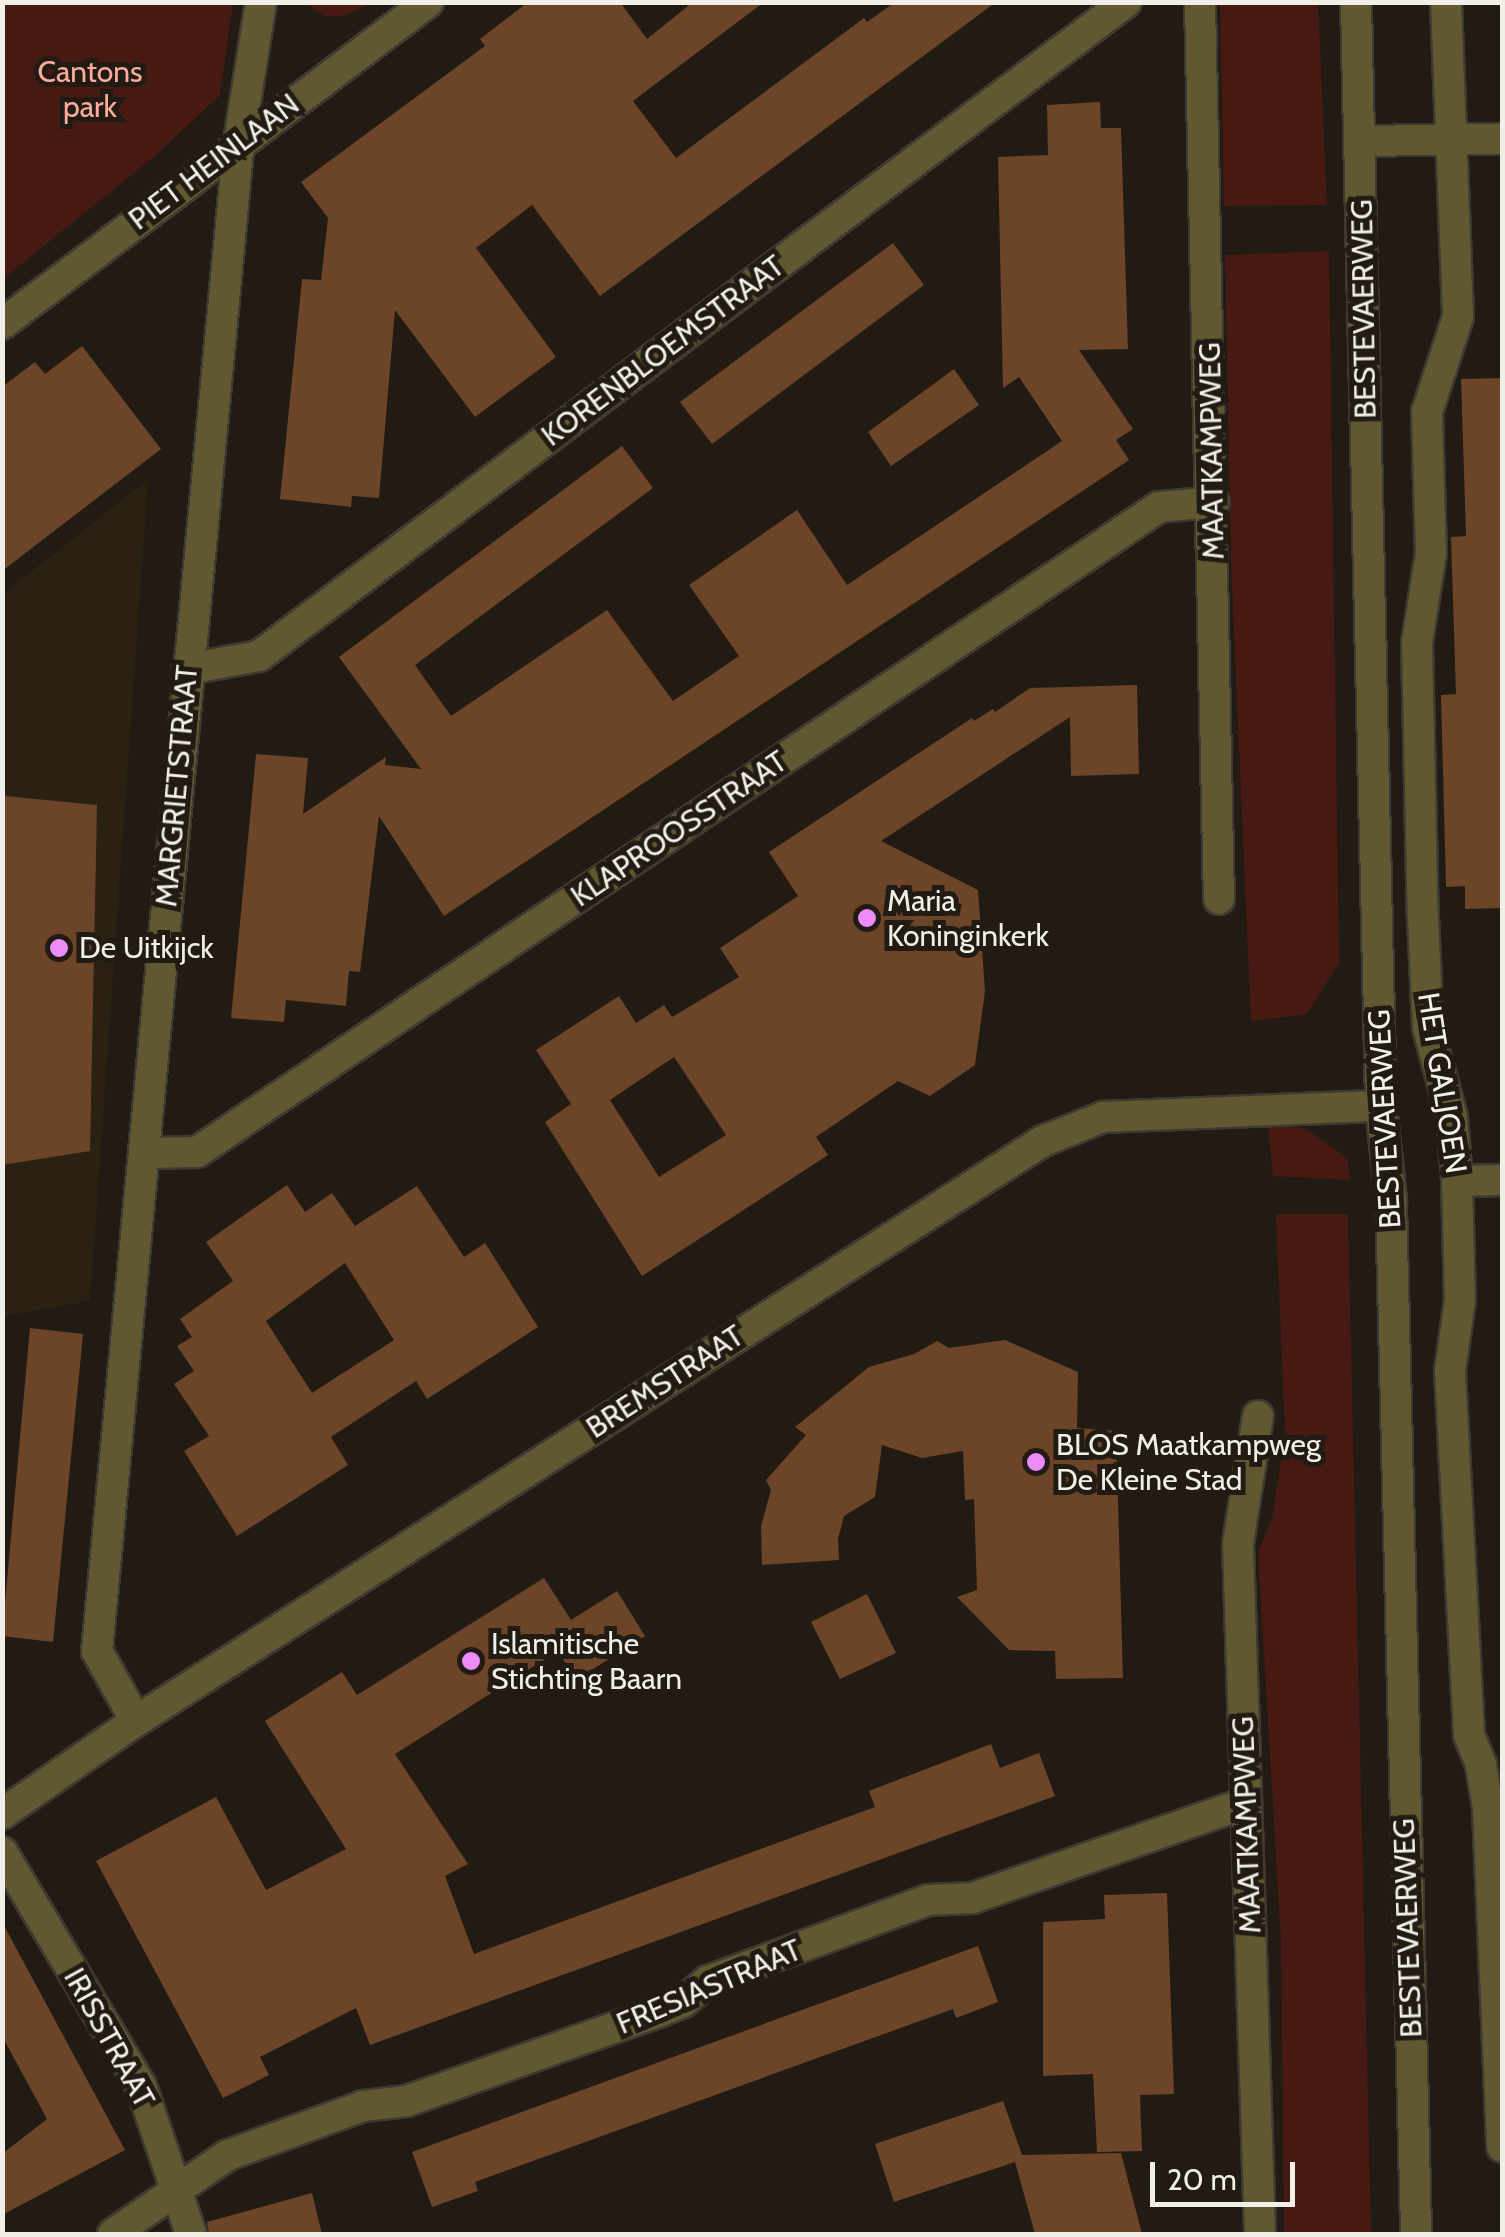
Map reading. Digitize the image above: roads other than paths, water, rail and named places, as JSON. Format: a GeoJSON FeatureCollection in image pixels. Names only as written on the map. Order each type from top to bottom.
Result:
{"type":"FeatureCollection","features":[{"type":"Feature","properties":{"kind":"street","name":"MARGRIETSTRAAT"},"geometry":{"type":"LineString","coordinates":[[136,1720],[98,1652],[239,142],[262,2]]}},
{"type":"Feature","properties":{"kind":"street","name":"PIET HEINLAAN"},"geometry":{"type":"LineString","coordinates":[[2,324],[428,2]]}},
{"type":"Feature","properties":{"kind":"street","name":"KORENBLOEMSTRAAT"},"geometry":{"type":"LineString","coordinates":[[188,669],[259,656],[1126,2]]}},
{"type":"Feature","properties":{"kind":"street","name":"MAATKAMPWEG"},"geometry":{"type":"LineString","coordinates":[[1200,2],[1214,502],[1219,899]]}},
{"type":"Feature","properties":{"kind":"street","name":"BESTEVAERWEG"},"geometry":{"type":"LineString","coordinates":[[1356,2],[1381,1106],[1391,1200],[1416,2234]]}},
{"type":"Feature","properties":{"kind":"street","name":"HET GALJOEN"},"geometry":{"type":"LineString","coordinates":[[1446,2],[1458,317],[1426,412],[1431,553],[1417,642],[1428,1028],[1452,1118],[1457,1181],[1460,1300],[1450,1371],[1469,1735],[1481,1765],[1488,1808],[1502,2148]]}},
{"type":"Feature","properties":{"kind":"street"},"geometry":{"type":"LineString","coordinates":[[1360,141],[1502,139]]}},
{"type":"Feature","properties":{"kind":"street","name":"KLAPROOSSTRAAT"},"geometry":{"type":"LineString","coordinates":[[144,1153],[198,1152],[1159,507],[1214,502]]}},
{"type":"Feature","properties":{"kind":"street","name":"BREMSTRAAT"},"geometry":{"type":"LineString","coordinates":[[2,1814],[136,1720],[1043,1141],[1103,1117],[1381,1106]]}},
{"type":"Feature","properties":{"kind":"street"},"geometry":{"type":"LineString","coordinates":[[1457,1181],[1502,1180]]}},
{"type":"Feature","properties":{"kind":"street","name":"MAATKAMPWEG"},"geometry":{"type":"LineString","coordinates":[[1258,1416],[1238,1544],[1260,2234]]}},
{"type":"Feature","properties":{"kind":"street","name":"FRESIASTRAAT"},"geometry":{"type":"LineString","coordinates":[[113,2234],[228,2155],[362,2106],[407,2102],[660,2012],[683,2002],[708,1981],[928,1900],[973,1898],[1246,1803]]}},
{"type":"Feature","properties":{"kind":"street","name":"IRISSTRAAT"},"geometry":{"type":"LineString","coordinates":[[2,1852],[141,2086],[178,2186],[191,2234]]}},
{"type":"Feature","properties":{"kind":"place","name":"Maria Koninginkerk"},"geometry":{"type":"Point","coordinates":[867,918]}},
{"type":"Feature","properties":{"kind":"place","name":"De Uitkijck"},"geometry":{"type":"Point","coordinates":[59,948]}},
{"type":"Feature","properties":{"kind":"place","name":"BLOS Maatkampweg De Kleine Stad"},"geometry":{"type":"Point","coordinates":[1036,1462]}},
{"type":"Feature","properties":{"kind":"place","name":"Islamitische Stichting Baarn"},"geometry":{"type":"Point","coordinates":[471,1661]}},
{"type":"Feature","properties":{"kind":"park label","name":"Cantons park"},"geometry":{"type":"Point","coordinates":[90,89]}}]}
